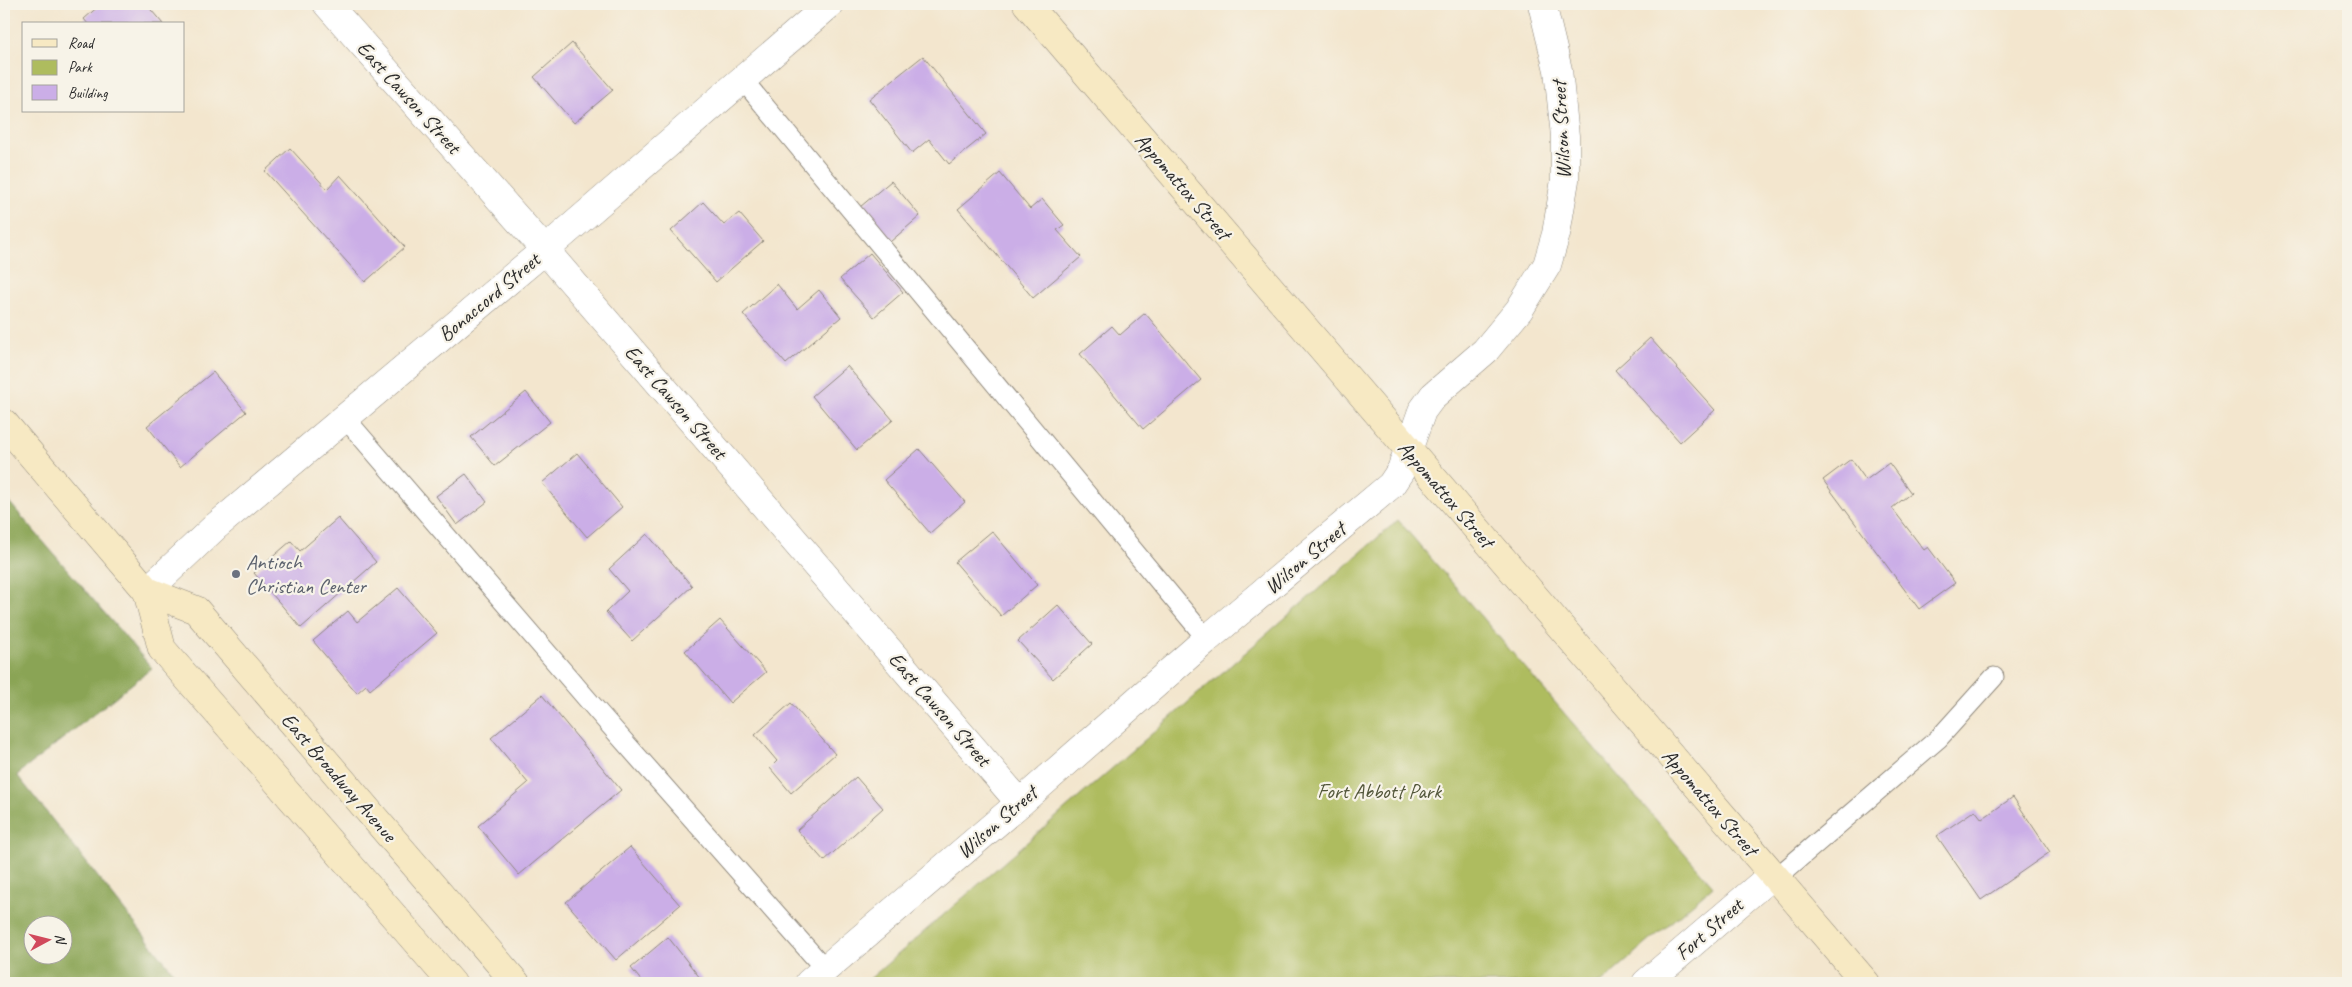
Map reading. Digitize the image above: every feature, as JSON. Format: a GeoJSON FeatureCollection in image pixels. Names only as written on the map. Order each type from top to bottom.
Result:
{"type":"FeatureCollection","features":[{"type":"Feature","properties":{"kind":"street","name":"East Cawson Street"},"geometry":{"type":"LineString","coordinates":[[327,4],[545,250],[1020,803]]}},
{"type":"Feature","properties":{"kind":"street","name":"Bonaccord Street"},"geometry":{"type":"LineString","coordinates":[[148,590],[215,527],[545,250],[830,4]]}},
{"type":"Feature","properties":{"kind":"street","name":"Appomattox Street"},"geometry":{"type":"LineString","coordinates":[[1027,4],[1866,983]]}},
{"type":"Feature","properties":{"kind":"street","name":"Wilson Street"},"geometry":{"type":"LineString","coordinates":[[817,976],[1020,803],[1207,639],[1391,485],[1402,470],[1422,411],[1432,396],[1485,351],[1519,310],[1547,265],[1556,234],[1565,180],[1566,136],[1558,70],[1542,4]]}},
{"type":"Feature","properties":{"kind":"street","name":"East Broadway Avenue"},"geometry":{"type":"LineString","coordinates":[[4,423],[148,590],[196,610],[516,983]]}},
{"type":"Feature","properties":{"kind":"street","name":"East Broadway Avenue"},"geometry":{"type":"LineString","coordinates":[[148,590],[162,649],[452,983]]}},
{"type":"Feature","properties":{"kind":"street","name":"Fort Street"},"geometry":{"type":"LineString","coordinates":[[1646,983],[1774,877]]}},
{"type":"Feature","properties":{"kind":"lane"},"geometry":{"type":"LineString","coordinates":[[742,80],[1207,639]]}},
{"type":"Feature","properties":{"kind":"lane"},"geometry":{"type":"LineString","coordinates":[[345,418],[600,714],[817,976]]}},
{"type":"Feature","properties":{"kind":"lane"},"geometry":{"type":"LineString","coordinates":[[1774,877],[1939,738],[1994,678]]}},
{"type":"Feature","properties":{"kind":"green space"},"geometry":{"type":"Polygon","coordinates":[[[4,496],[152,668],[17,775],[182,983],[4,983],[4,496]]]}},
{"type":"Feature","properties":{"kind":"green space","name":"Fort Abbott Park"},"geometry":{"type":"Polygon","coordinates":[[[1398,520],[1713,886],[1601,983],[865,983],[1398,520]]]}},
{"type":"Feature","properties":{"kind":"building"},"geometry":{"type":"Polygon","coordinates":[[[101,4],[146,4],[161,22],[86,22],[84,19],[101,4]]]}},
{"type":"Feature","properties":{"kind":"building"},"geometry":{"type":"Polygon","coordinates":[[[572,43],[613,90],[574,123],[534,77],[572,43]]]}},
{"type":"Feature","properties":{"kind":"building"},"geometry":{"type":"Polygon","coordinates":[[[923,56],[986,134],[949,164],[929,139],[912,153],[869,99],[923,56]]]}},
{"type":"Feature","properties":{"kind":"building"},"geometry":{"type":"Polygon","coordinates":[[[290,148],[327,189],[340,175],[405,247],[365,282],[265,171],[290,148]]]}},
{"type":"Feature","properties":{"kind":"building"},"geometry":{"type":"Polygon","coordinates":[[[1000,173],[1030,209],[1042,199],[1064,225],[1057,230],[1081,257],[1033,298],[958,209],[1000,173]]]}},
{"type":"Feature","properties":{"kind":"building"},"geometry":{"type":"Polygon","coordinates":[[[891,181],[920,216],[890,242],[860,207],[891,181]]]}},
{"type":"Feature","properties":{"kind":"building"},"geometry":{"type":"Polygon","coordinates":[[[703,202],[724,225],[739,213],[763,241],[716,282],[671,231],[703,202]]]}},
{"type":"Feature","properties":{"kind":"building"},"geometry":{"type":"Polygon","coordinates":[[[870,253],[903,292],[874,317],[840,279],[870,253]]]}},
{"type":"Feature","properties":{"kind":"building"},"geometry":{"type":"Polygon","coordinates":[[[777,284],[797,309],[819,290],[841,317],[786,364],[743,314],[777,284]]]}},
{"type":"Feature","properties":{"kind":"building"},"geometry":{"type":"Polygon","coordinates":[[[1145,313],[1201,380],[1143,429],[1080,354],[1112,326],[1120,335],[1145,313]]]}},
{"type":"Feature","properties":{"kind":"building"},"geometry":{"type":"Polygon","coordinates":[[[1650,338],[1715,410],[1680,442],[1615,370],[1650,338]]]}},
{"type":"Feature","properties":{"kind":"building"},"geometry":{"type":"Polygon","coordinates":[[[847,366],[893,420],[857,450],[812,396],[847,366]]]}},
{"type":"Feature","properties":{"kind":"building"},"geometry":{"type":"Polygon","coordinates":[[[213,372],[246,412],[180,467],[147,426],[213,372]]]}},
{"type":"Feature","properties":{"kind":"building"},"geometry":{"type":"Polygon","coordinates":[[[526,392],[550,422],[495,466],[471,437],[526,392]]]}},
{"type":"Feature","properties":{"kind":"building"},"geometry":{"type":"Polygon","coordinates":[[[919,449],[965,502],[930,533],[884,480],[919,449]]]}},
{"type":"Feature","properties":{"kind":"building"},"geometry":{"type":"Polygon","coordinates":[[[577,453],[622,507],[587,537],[542,483],[577,453]]]}},
{"type":"Feature","properties":{"kind":"building"},"geometry":{"type":"Polygon","coordinates":[[[1851,459],[1866,480],[1889,463],[1911,493],[1892,508],[1924,550],[1928,547],[1955,583],[1919,609],[1823,480],[1851,459]]]}},
{"type":"Feature","properties":{"kind":"building"},"geometry":{"type":"Polygon","coordinates":[[[466,474],[487,502],[457,525],[436,496],[466,474]]]}},
{"type":"Feature","properties":{"kind":"building"},"geometry":{"type":"Polygon","coordinates":[[[338,518],[376,562],[301,628],[254,573],[291,541],[300,551],[338,518]]]}},
{"type":"Feature","properties":{"kind":"building"},"geometry":{"type":"Polygon","coordinates":[[[992,531],[1037,585],[1001,616],[955,562],[992,531]]]}},
{"type":"Feature","properties":{"kind":"building"},"geometry":{"type":"Polygon","coordinates":[[[647,534],[692,586],[632,641],[606,612],[628,591],[609,569],[647,534]]]}},
{"type":"Feature","properties":{"kind":"building"},"geometry":{"type":"Polygon","coordinates":[[[398,588],[437,633],[370,690],[366,685],[357,693],[313,641],[348,611],[357,622],[398,588]]]}},
{"type":"Feature","properties":{"kind":"building"},"geometry":{"type":"Polygon","coordinates":[[[1058,605],[1092,644],[1053,679],[1018,641],[1058,605]]]}},
{"type":"Feature","properties":{"kind":"building"},"geometry":{"type":"Polygon","coordinates":[[[720,620],[766,672],[730,703],[685,651],[720,620]]]}},
{"type":"Feature","properties":{"kind":"building"},"geometry":{"type":"Polygon","coordinates":[[[542,695],[621,790],[519,875],[478,826],[528,783],[491,738],[542,695]]]}},
{"type":"Feature","properties":{"kind":"building"},"geometry":{"type":"Polygon","coordinates":[[[791,703],[835,754],[791,793],[770,768],[777,761],[755,735],[791,703]]]}},
{"type":"Feature","properties":{"kind":"building"},"geometry":{"type":"Polygon","coordinates":[[[856,777],[883,808],[824,861],[797,830],[856,777]]]}},
{"type":"Feature","properties":{"kind":"building"},"geometry":{"type":"Polygon","coordinates":[[[2013,797],[2050,852],[1981,900],[1937,836],[1975,810],[1982,819],[2013,797]]]}},
{"type":"Feature","properties":{"kind":"building"},"geometry":{"type":"Polygon","coordinates":[[[630,847],[680,905],[616,960],[566,902],[630,847]]]}},
{"type":"Feature","properties":{"kind":"building"},"geometry":{"type":"Polygon","coordinates":[[[668,937],[704,983],[643,983],[631,968],[668,937]]]}},
{"type":"Feature","properties":{"kind":"place","name":"Antioch Christian Center"},"geometry":{"type":"Point","coordinates":[236,574]}}]}
